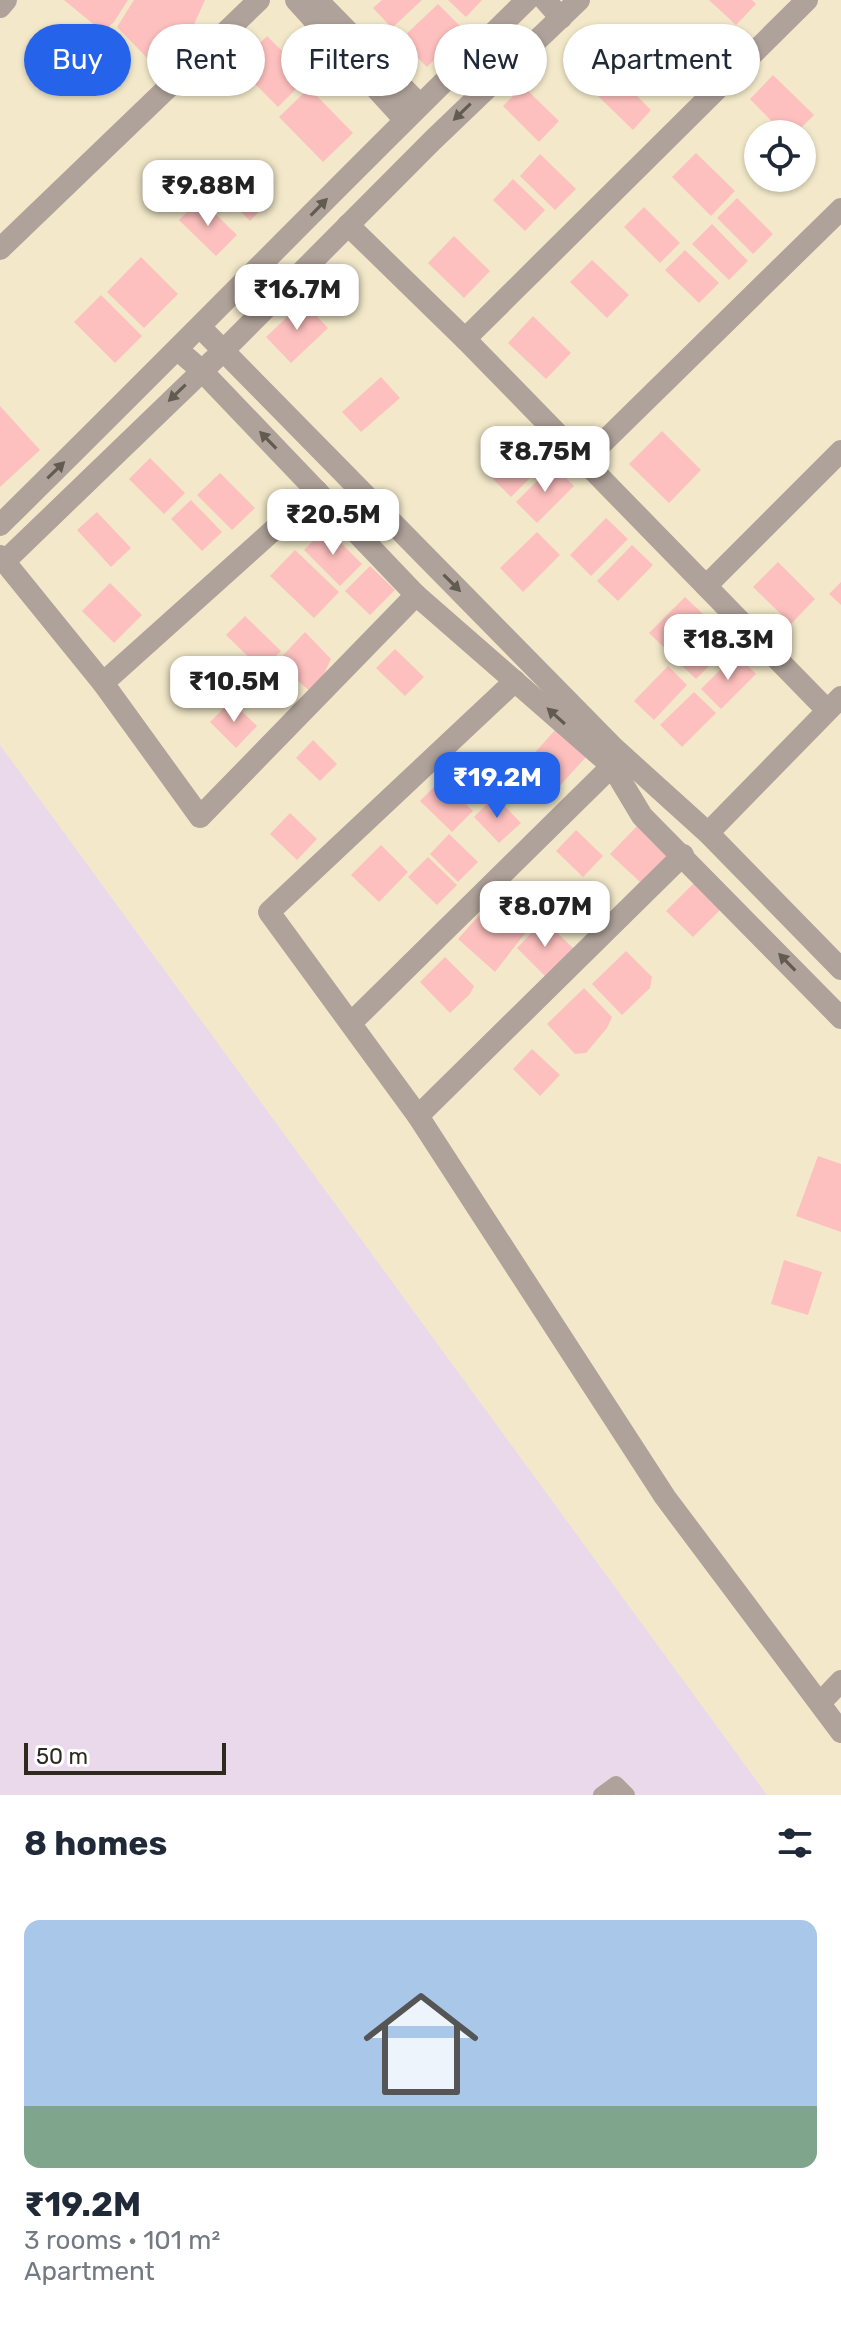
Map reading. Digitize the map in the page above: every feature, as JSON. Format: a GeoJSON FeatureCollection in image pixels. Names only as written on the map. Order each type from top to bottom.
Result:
{"type":"FeatureCollection","features":[{"type":"Feature","properties":{"kind":"street"},"geometry":{"type":"LineString","coordinates":[[0,7],[6,0]]}},
{"type":"Feature","properties":{"kind":"street"},"geometry":{"type":"LineString","coordinates":[[0,249],[259,0]]}},
{"type":"Feature","properties":{"kind":"street"},"geometry":{"type":"LineString","coordinates":[[296,0],[411,113]]}},
{"type":"Feature","properties":{"kind":"street"},"geometry":{"type":"LineString","coordinates":[[317,0],[433,140]]}},
{"type":"Feature","properties":{"kind":"street"},"geometry":{"type":"LineString","coordinates":[[0,525],[527,0]]}},
{"type":"Feature","properties":{"kind":"street"},"geometry":{"type":"LineString","coordinates":[[545,0],[561,18]]}},
{"type":"Feature","properties":{"kind":"street"},"geometry":{"type":"LineString","coordinates":[[416,595],[200,817],[103,683],[2,559],[224,350],[433,140],[579,0]]}},
{"type":"Feature","properties":{"kind":"street"},"geometry":{"type":"LineString","coordinates":[[465,339],[807,0]]}},
{"type":"Feature","properties":{"kind":"street"},"geometry":{"type":"LineString","coordinates":[[584,461],[841,209]]}},
{"type":"Feature","properties":{"kind":"street"},"geometry":{"type":"LineString","coordinates":[[348,225],[465,339],[706,586],[834,704],[708,833]]}},
{"type":"Feature","properties":{"kind":"street"},"geometry":{"type":"LineString","coordinates":[[201,328],[614,748],[836,953]]}},
{"type":"Feature","properties":{"kind":"street"},"geometry":{"type":"LineString","coordinates":[[178,350],[201,370],[416,595],[612,766],[642,816],[841,1018]]}},
{"type":"Feature","properties":{"kind":"street"},"geometry":{"type":"LineString","coordinates":[[706,586],[841,451]]}},
{"type":"Feature","properties":{"kind":"street"},"geometry":{"type":"LineString","coordinates":[[103,683],[317,491]]}},
{"type":"Feature","properties":{"kind":"street"},"geometry":{"type":"LineString","coordinates":[[515,681],[269,912],[418,1116],[665,1497],[841,1732]]}},
{"type":"Feature","properties":{"kind":"street"},"geometry":{"type":"LineString","coordinates":[[351,1023],[612,766]]}},
{"type":"Feature","properties":{"kind":"street"},"geometry":{"type":"LineString","coordinates":[[642,816],[665,794]]}},
{"type":"Feature","properties":{"kind":"street"},"geometry":{"type":"LineString","coordinates":[[418,1116],[683,855]]}},
{"type":"Feature","properties":{"kind":"street"},"geometry":{"type":"LineString","coordinates":[[820,1703],[841,1681]]}},
{"type":"Feature","properties":{"kind":"lane"},"geometry":{"type":"LineString","coordinates":[[601,1795],[616,1784],[627,1795]]}},
{"type":"Feature","properties":{"kind":"shaded area"},"geometry":{"type":"Polygon","coordinates":[[[0,745],[767,1795],[0,1795],[0,745]]]}},
{"type":"Feature","properties":{"kind":"building"},"geometry":{"type":"Polygon","coordinates":[[[64,0],[128,0],[112,24],[93,24],[64,0]]]}},
{"type":"Feature","properties":{"kind":"building"},"geometry":{"type":"Polygon","coordinates":[[[134,0],[205,0],[194,24],[147,24],[147,58],[131,41],[131,24],[119,24],[134,0]]]}},
{"type":"Feature","properties":{"kind":"building"},"geometry":{"type":"Polygon","coordinates":[[[382,0],[422,0],[396,24],[388,24],[373,8],[382,0]]]}},
{"type":"Feature","properties":{"kind":"building"},"geometry":{"type":"Polygon","coordinates":[[[448,0],[482,0],[466,17],[448,0]]]}},
{"type":"Feature","properties":{"kind":"building"},"geometry":{"type":"Polygon","coordinates":[[[709,0],[752,0],[756,4],[735,24],[709,0]]]}},
{"type":"Feature","properties":{"kind":"building"},"geometry":{"type":"Polygon","coordinates":[[[438,4],[458,24],[434,24],[434,60],[427,67],[418,58],[417,24],[438,4]]]}},
{"type":"Feature","properties":{"kind":"building"},"geometry":{"type":"Polygon","coordinates":[[[267,36],[281,50],[281,96],[289,96],[278,107],[265,94],[267,36]]]}},
{"type":"Feature","properties":{"kind":"building"},"geometry":{"type":"Polygon","coordinates":[[[773,75],[814,115],[809,120],[770,120],[750,99],[760,96],[760,89],[773,75]]]}},
{"type":"Feature","properties":{"kind":"building"},"geometry":{"type":"Polygon","coordinates":[[[301,96],[317,96],[353,133],[323,162],[279,117],[301,96]]]}},
{"type":"Feature","properties":{"kind":"building"},"geometry":{"type":"Polygon","coordinates":[[[513,96],[533,96],[559,121],[539,142],[503,106],[513,96]]]}},
{"type":"Feature","properties":{"kind":"building"},"geometry":{"type":"Polygon","coordinates":[[[598,96],[637,96],[651,110],[633,130],[598,96]]]}},
{"type":"Feature","properties":{"kind":"building"},"geometry":{"type":"Polygon","coordinates":[[[696,153],[735,191],[711,216],[672,177],[696,153]]]}},
{"type":"Feature","properties":{"kind":"building"},"geometry":{"type":"Polygon","coordinates":[[[540,154],[576,189],[555,210],[520,176],[540,154]]]}},
{"type":"Feature","properties":{"kind":"building"},"geometry":{"type":"Polygon","coordinates":[[[237,161],[273,197],[250,221],[214,184],[237,161]]]}},
{"type":"Feature","properties":{"kind":"building"},"geometry":{"type":"Polygon","coordinates":[[[513,179],[545,210],[525,231],[493,200],[513,179]]]}},
{"type":"Feature","properties":{"kind":"building"},"geometry":{"type":"Polygon","coordinates":[[[737,198],[773,234],[753,254],[717,218],[737,198]]]}},
{"type":"Feature","properties":{"kind":"building"},"geometry":{"type":"Polygon","coordinates":[[[200,199],[237,235],[216,256],[179,220],[200,199]]]}},
{"type":"Feature","properties":{"kind":"building"},"geometry":{"type":"Polygon","coordinates":[[[644,207],[680,243],[660,263],[624,227],[644,207]]]}},
{"type":"Feature","properties":{"kind":"building"},"geometry":{"type":"Polygon","coordinates":[[[712,224],[748,261],[729,280],[692,244],[712,224]]]}},
{"type":"Feature","properties":{"kind":"building"},"geometry":{"type":"Polygon","coordinates":[[[454,236],[490,271],[464,298],[428,263],[454,236]]]}},
{"type":"Feature","properties":{"kind":"building"},"geometry":{"type":"Polygon","coordinates":[[[685,250],[719,283],[699,303],[665,270],[685,250]]]}},
{"type":"Feature","properties":{"kind":"building"},"geometry":{"type":"Polygon","coordinates":[[[141,257],[178,294],[144,328],[107,292],[141,257]]]}},
{"type":"Feature","properties":{"kind":"building"},"geometry":{"type":"Polygon","coordinates":[[[592,260],[629,295],[607,318],[570,282],[592,260]]]}},
{"type":"Feature","properties":{"kind":"building"},"geometry":{"type":"Polygon","coordinates":[[[101,295],[142,336],[115,363],[74,322],[101,295]]]}},
{"type":"Feature","properties":{"kind":"building"},"geometry":{"type":"Polygon","coordinates":[[[303,302],[328,328],[291,363],[266,337],[303,302]]]}},
{"type":"Feature","properties":{"kind":"building"},"geometry":{"type":"Polygon","coordinates":[[[533,316],[571,353],[546,379],[508,343],[533,316]]]}},
{"type":"Feature","properties":{"kind":"building"},"geometry":{"type":"Polygon","coordinates":[[[381,377],[400,398],[361,432],[342,412],[381,377]]]}},
{"type":"Feature","properties":{"kind":"building"},"geometry":{"type":"Polygon","coordinates":[[[0,406],[40,450],[0,487],[0,406]]]}},
{"type":"Feature","properties":{"kind":"building"},"geometry":{"type":"Polygon","coordinates":[[[662,431],[701,470],[669,503],[629,464],[662,431]]]}},
{"type":"Feature","properties":{"kind":"building"},"geometry":{"type":"Polygon","coordinates":[[[526,440],[547,461],[511,497],[490,476],[526,440]]]}},
{"type":"Feature","properties":{"kind":"building"},"geometry":{"type":"Polygon","coordinates":[[[150,458],[185,493],[164,514],[129,479],[150,458]]]}},
{"type":"Feature","properties":{"kind":"building"},"geometry":{"type":"Polygon","coordinates":[[[553,465],[574,486],[537,523],[516,502],[553,465]]]}},
{"type":"Feature","properties":{"kind":"building"},"geometry":{"type":"Polygon","coordinates":[[[220,473],[255,508],[232,530],[197,495],[220,473]]]}},
{"type":"Feature","properties":{"kind":"building"},"geometry":{"type":"Polygon","coordinates":[[[191,500],[222,532],[202,551],[171,519],[191,500]]]}},
{"type":"Feature","properties":{"kind":"building"},"geometry":{"type":"Polygon","coordinates":[[[97,512],[131,548],[111,567],[77,530],[97,512]]]}},
{"type":"Feature","properties":{"kind":"building"},"geometry":{"type":"Polygon","coordinates":[[[606,518],[628,539],[591,576],[570,555],[606,518]]]}},
{"type":"Feature","properties":{"kind":"building"},"geometry":{"type":"Polygon","coordinates":[[[326,528],[362,564],[340,586],[304,550],[326,528]]]}},
{"type":"Feature","properties":{"kind":"building"},"geometry":{"type":"Polygon","coordinates":[[[537,532],[560,555],[523,592],[500,568],[537,532]]]}},
{"type":"Feature","properties":{"kind":"building"},"geometry":{"type":"Polygon","coordinates":[[[632,545],[653,565],[618,601],[597,581],[632,545]]]}},
{"type":"Feature","properties":{"kind":"building"},"geometry":{"type":"Polygon","coordinates":[[[295,550],[339,592],[314,618],[270,576],[295,550]]]}},
{"type":"Feature","properties":{"kind":"building"},"geometry":{"type":"Polygon","coordinates":[[[778,562],[815,599],[791,624],[753,587],[778,562]]]}},
{"type":"Feature","properties":{"kind":"building"},"geometry":{"type":"Polygon","coordinates":[[[370,566],[395,590],[370,615],[345,591],[370,566]]]}},
{"type":"Feature","properties":{"kind":"building"},"geometry":{"type":"Polygon","coordinates":[[[841,582],[841,605],[829,594],[841,582]]]}},
{"type":"Feature","properties":{"kind":"building"},"geometry":{"type":"Polygon","coordinates":[[[110,583],[142,615],[114,643],[82,611],[110,583]]]}},
{"type":"Feature","properties":{"kind":"building"},"geometry":{"type":"Polygon","coordinates":[[[685,597],[706,617],[671,654],[649,633],[685,597]]]}},
{"type":"Feature","properties":{"kind":"building"},"geometry":{"type":"Polygon","coordinates":[[[245,616],[281,651],[262,670],[226,635],[245,616]]]}},
{"type":"Feature","properties":{"kind":"building"},"geometry":{"type":"Polygon","coordinates":[[[710,625],[730,645],[696,679],[676,660],[710,625]]]}},
{"type":"Feature","properties":{"kind":"building"},"geometry":{"type":"Polygon","coordinates":[[[305,632],[331,659],[323,676],[310,691],[276,663],[305,632]]]}},
{"type":"Feature","properties":{"kind":"building"},"geometry":{"type":"Polygon","coordinates":[[[395,649],[424,677],[405,696],[376,668],[395,649]]]}},
{"type":"Feature","properties":{"kind":"building"},"geometry":{"type":"Polygon","coordinates":[[[736,654],[756,674],[721,709],[701,689],[736,654]]]}},
{"type":"Feature","properties":{"kind":"building"},"geometry":{"type":"Polygon","coordinates":[[[668,666],[687,685],[654,720],[634,701],[668,666]]]}},
{"type":"Feature","properties":{"kind":"building"},"geometry":{"type":"Polygon","coordinates":[[[694,692],[716,713],[682,747],[660,725],[694,692]]]}},
{"type":"Feature","properties":{"kind":"building"},"geometry":{"type":"Polygon","coordinates":[[[231,701],[257,726],[236,748],[210,722],[231,701]]]}},
{"type":"Feature","properties":{"kind":"building"},"geometry":{"type":"Polygon","coordinates":[[[556,729],[586,757],[554,792],[524,765],[556,729]]]}},
{"type":"Feature","properties":{"kind":"building"},"geometry":{"type":"Polygon","coordinates":[[[313,740],[337,764],[320,781],[296,758],[313,740]]]}},
{"type":"Feature","properties":{"kind":"building"},"geometry":{"type":"Polygon","coordinates":[[[441,780],[473,811],[452,832],[420,801],[441,780]]]}},
{"type":"Feature","properties":{"kind":"building"},"geometry":{"type":"Polygon","coordinates":[[[495,796],[521,823],[499,843],[474,817],[495,796]]]}},
{"type":"Feature","properties":{"kind":"building"},"geometry":{"type":"Polygon","coordinates":[[[290,813],[317,839],[297,860],[270,834],[290,813]]]}},
{"type":"Feature","properties":{"kind":"building"},"geometry":{"type":"Polygon","coordinates":[[[639,824],[670,853],[641,883],[610,854],[639,824]]]}},
{"type":"Feature","properties":{"kind":"building"},"geometry":{"type":"Polygon","coordinates":[[[576,830],[603,856],[583,877],[556,851],[576,830]]]}},
{"type":"Feature","properties":{"kind":"building"},"geometry":{"type":"Polygon","coordinates":[[[449,834],[478,862],[458,882],[430,854],[449,834]]]}},
{"type":"Feature","properties":{"kind":"building"},"geometry":{"type":"Polygon","coordinates":[[[381,845],[408,872],[379,902],[351,875],[381,845]]]}},
{"type":"Feature","properties":{"kind":"building"},"geometry":{"type":"Polygon","coordinates":[[[428,857],[457,885],[437,905],[408,877],[428,857]]]}},
{"type":"Feature","properties":{"kind":"building"},"geometry":{"type":"Polygon","coordinates":[[[694,883],[721,909],[693,937],[666,911],[694,883]]]}},
{"type":"Feature","properties":{"kind":"building"},"geometry":{"type":"Polygon","coordinates":[[[497,895],[517,913],[524,909],[533,923],[495,972],[458,939],[497,895]]]}},
{"type":"Feature","properties":{"kind":"building"},"geometry":{"type":"Polygon","coordinates":[[[544,920],[574,949],[546,977],[517,948],[544,920]]]}},
{"type":"Feature","properties":{"kind":"building"},"geometry":{"type":"Polygon","coordinates":[[[626,951],[652,977],[650,988],[622,1015],[592,984],[626,951]]]}},
{"type":"Feature","properties":{"kind":"building"},"geometry":{"type":"Polygon","coordinates":[[[445,957],[474,986],[450,1013],[420,982],[445,957]]]}},
{"type":"Feature","properties":{"kind":"building"},"geometry":{"type":"Polygon","coordinates":[[[584,988],[612,1017],[586,1053],[575,1054],[547,1024],[584,988]]]}},
{"type":"Feature","properties":{"kind":"building"},"geometry":{"type":"Polygon","coordinates":[[[532,1049],[560,1075],[540,1096],[513,1069],[532,1049]]]}},
{"type":"Feature","properties":{"kind":"building"},"geometry":{"type":"Polygon","coordinates":[[[818,1156],[841,1164],[841,1232],[796,1216],[818,1156]]]}},
{"type":"Feature","properties":{"kind":"building"},"geometry":{"type":"Polygon","coordinates":[[[784,1260],[822,1272],[808,1315],[771,1304],[784,1260]]]}}]}
